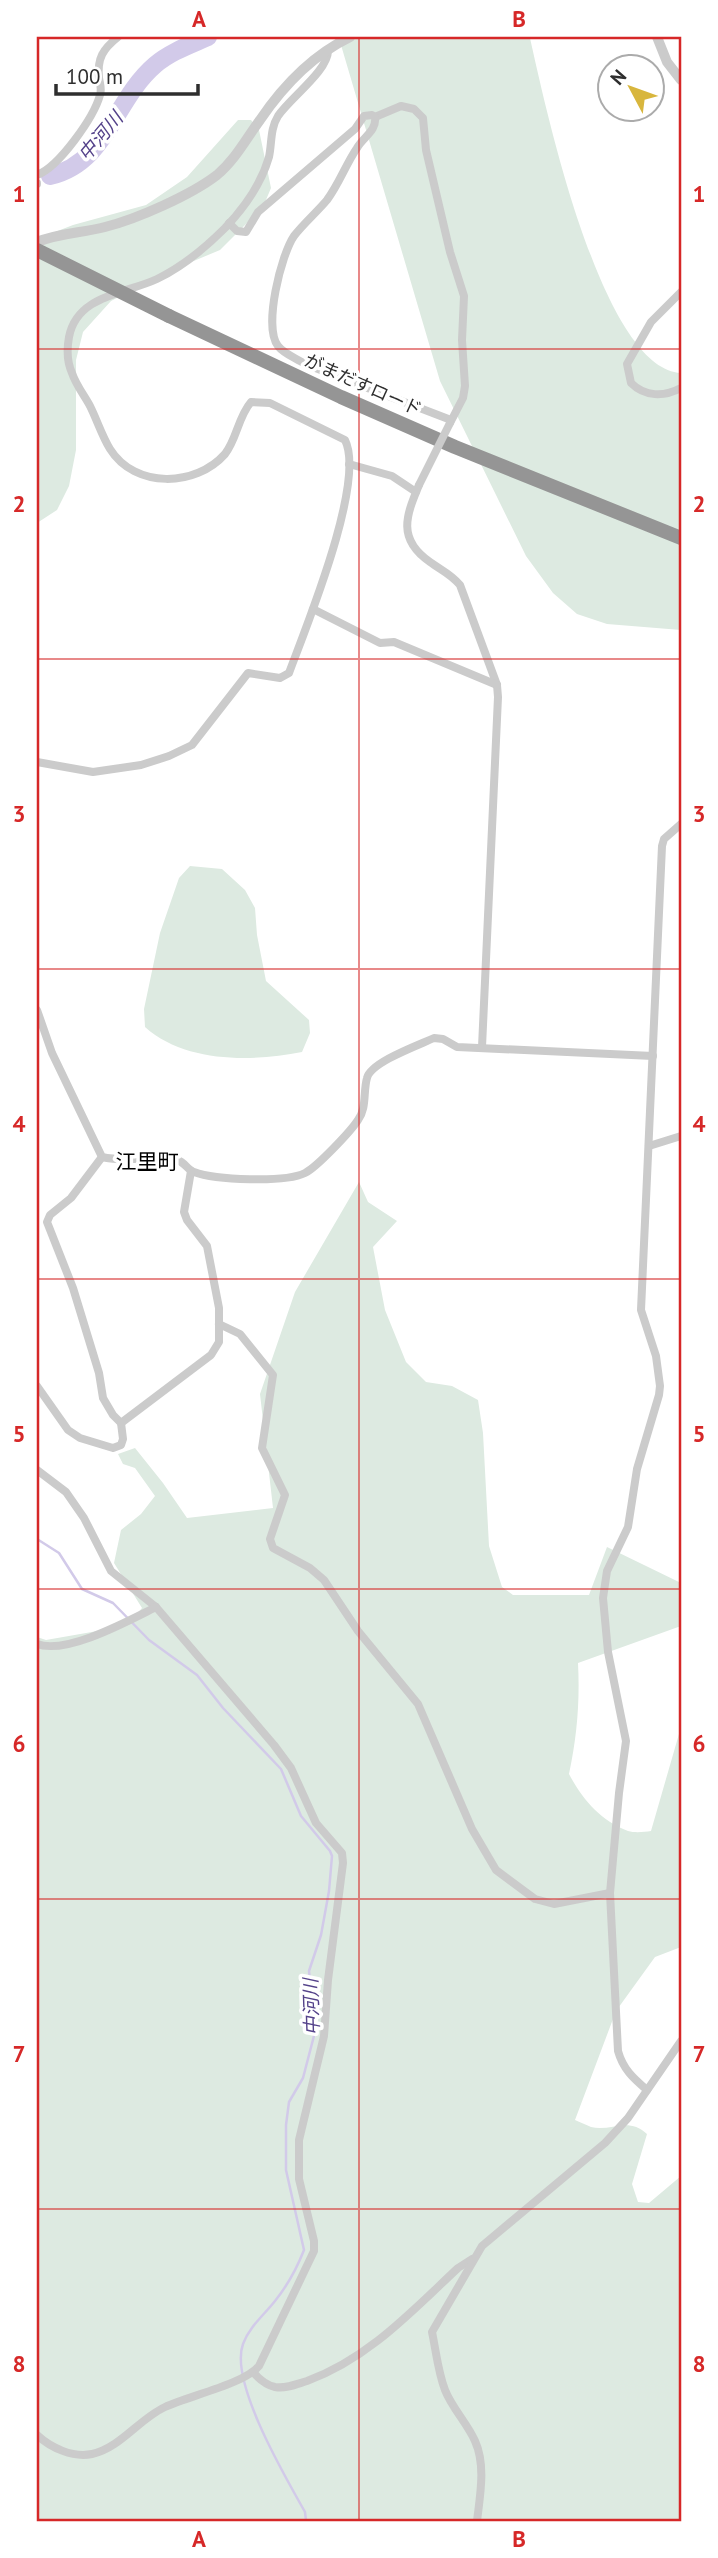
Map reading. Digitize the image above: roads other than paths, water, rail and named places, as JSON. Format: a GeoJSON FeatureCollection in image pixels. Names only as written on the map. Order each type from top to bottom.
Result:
{"type":"FeatureCollection","features":[{"type":"Feature","properties":{"kind":"highway","name":"がまだすロード"},"geometry":{"type":"LineString","coordinates":[[37,250],[341,397],[529,478],[678,537]]}},
{"type":"Feature","properties":{"kind":"street"},"geometry":{"type":"LineString","coordinates":[[37,174],[43,173],[66,149],[89,119],[101,90],[100,56],[105,47],[118,37]]}},
{"type":"Feature","properties":{"kind":"street"},"geometry":{"type":"LineString","coordinates":[[37,242],[53,236],[123,222],[198,187],[216,175],[240,150],[263,115],[290,82],[328,50],[350,37]]}},
{"type":"Feature","properties":{"kind":"street"},"geometry":{"type":"LineString","coordinates":[[657,37],[667,62],[681,80]]}},
{"type":"Feature","properties":{"kind":"street"},"geometry":{"type":"LineString","coordinates":[[37,762],[93,772],[141,765],[192,746],[248,673],[280,678],[289,673],[341,526],[349,464],[345,440],[271,403],[251,402],[243,411],[227,451],[204,472],[180,478],[147,477],[134,471],[111,450],[72,373],[67,348],[72,324],[80,313],[97,301],[143,285],[176,268],[202,249],[246,205],[259,184],[276,119],[326,64],[328,50]]}},
{"type":"Feature","properties":{"kind":"street"},"geometry":{"type":"LineString","coordinates":[[229,223],[237,232],[246,232],[258,212],[355,129],[364,116],[375,117],[401,106],[414,109],[423,118],[426,150],[450,252],[464,296],[462,340],[466,386],[418,488],[406,523],[411,542],[419,553],[449,573],[460,585],[497,685],[482,1047]]}},
{"type":"Feature","properties":{"kind":"street"},"geometry":{"type":"LineString","coordinates":[[375,117],[373,130],[358,146],[328,198],[289,245],[275,298],[272,323],[274,340],[283,351],[305,364],[451,422]]}},
{"type":"Feature","properties":{"kind":"street"},"geometry":{"type":"LineString","coordinates":[[681,292],[651,322],[627,364],[631,383],[641,391],[659,395],[681,388]]}},
{"type":"Feature","properties":{"kind":"street"},"geometry":{"type":"LineString","coordinates":[[349,464],[392,476],[418,488]]}},
{"type":"Feature","properties":{"kind":"street"},"geometry":{"type":"LineString","coordinates":[[313,609],[380,643],[394,642],[497,685]]}},
{"type":"Feature","properties":{"kind":"street"},"geometry":{"type":"LineString","coordinates":[[647,2090],[629,2074],[618,2052],[610,1893],[626,1741],[608,1652],[603,1598],[607,1571],[628,1527],[637,1469],[660,1385],[656,1356],[641,1310],[662,846],[667,836],[681,824]]}},
{"type":"Feature","properties":{"kind":"street"},"geometry":{"type":"LineString","coordinates":[[37,1010],[52,1053],[93,1143],[103,1157],[116,1161],[150,1158],[180,1161],[191,1171],[237,1179],[275,1179],[305,1173],[356,1123],[363,1109],[367,1078],[374,1067],[434,1038],[443,1039],[457,1047],[653,1056]]}},
{"type":"Feature","properties":{"kind":"street"},"geometry":{"type":"LineString","coordinates":[[649,1146],[681,1136]]}},
{"type":"Feature","properties":{"kind":"street"},"geometry":{"type":"LineString","coordinates":[[37,1386],[68,1430],[80,1438],[116,1448],[123,1440],[121,1423],[103,1398],[99,1373],[73,1288],[47,1222],[50,1215],[71,1198],[103,1157]]}},
{"type":"Feature","properties":{"kind":"street"},"geometry":{"type":"LineString","coordinates":[[121,1423],[211,1355],[219,1342],[219,1308],[207,1246],[184,1212],[191,1171]]}},
{"type":"Feature","properties":{"kind":"street"},"geometry":{"type":"LineString","coordinates":[[219,1324],[240,1335],[273,1375],[262,1448],[285,1495],[270,1539],[273,1548],[310,1567],[324,1580],[358,1631],[418,1704],[472,1829],[496,1870],[535,1899],[554,1904],[610,1893]]}},
{"type":"Feature","properties":{"kind":"street"},"geometry":{"type":"LineString","coordinates":[[37,1470],[66,1492],[85,1517],[111,1571],[156,1607],[202,1658],[225,1690],[285,1760],[316,1822],[338,1847],[343,1863],[328,1980],[324,2036],[299,2140],[299,2179],[314,2251],[264,2354],[246,2375],[152,2414],[100,2452],[89,2455],[71,2453],[56,2448],[37,2435]]}},
{"type":"Feature","properties":{"kind":"street"},"geometry":{"type":"LineString","coordinates":[[37,1644],[43,1647],[62,1646],[156,1607]]}},
{"type":"Feature","properties":{"kind":"street"},"geometry":{"type":"LineString","coordinates":[[477,2521],[481,2488],[479,2452],[474,2438],[443,2386],[432,2332],[473,2258],[492,2236],[605,2143],[628,2118],[681,2041]]}},
{"type":"Feature","properties":{"kind":"street"},"geometry":{"type":"LineString","coordinates":[[246,2375],[279,2388],[310,2380],[335,2369],[382,2339],[458,2268],[473,2258]]}},
{"type":"Feature","properties":{"kind":"waterway","name":"中河川"},"geometry":{"type":"LineString","coordinates":[[50,176],[69,169],[85,158],[141,79],[155,65],[208,37]]}},
{"type":"Feature","properties":{"kind":"waterway","name":"中河川"},"geometry":{"type":"LineString","coordinates":[[37,1539],[59,1553],[82,1589],[113,1603],[149,1640],[197,1675],[223,1708],[281,1769],[301,1816],[332,1856],[321,1935],[309,1971],[315,2032],[303,2078],[289,2102],[286,2125],[286,2170],[304,2250],[284,2289],[246,2338],[241,2361],[251,2405],[273,2454],[305,2512],[306,2521]]}},
{"type":"Feature","properties":{"kind":"district","name":"江里町"},"geometry":{"type":"Point","coordinates":[147,1162]}}]}
